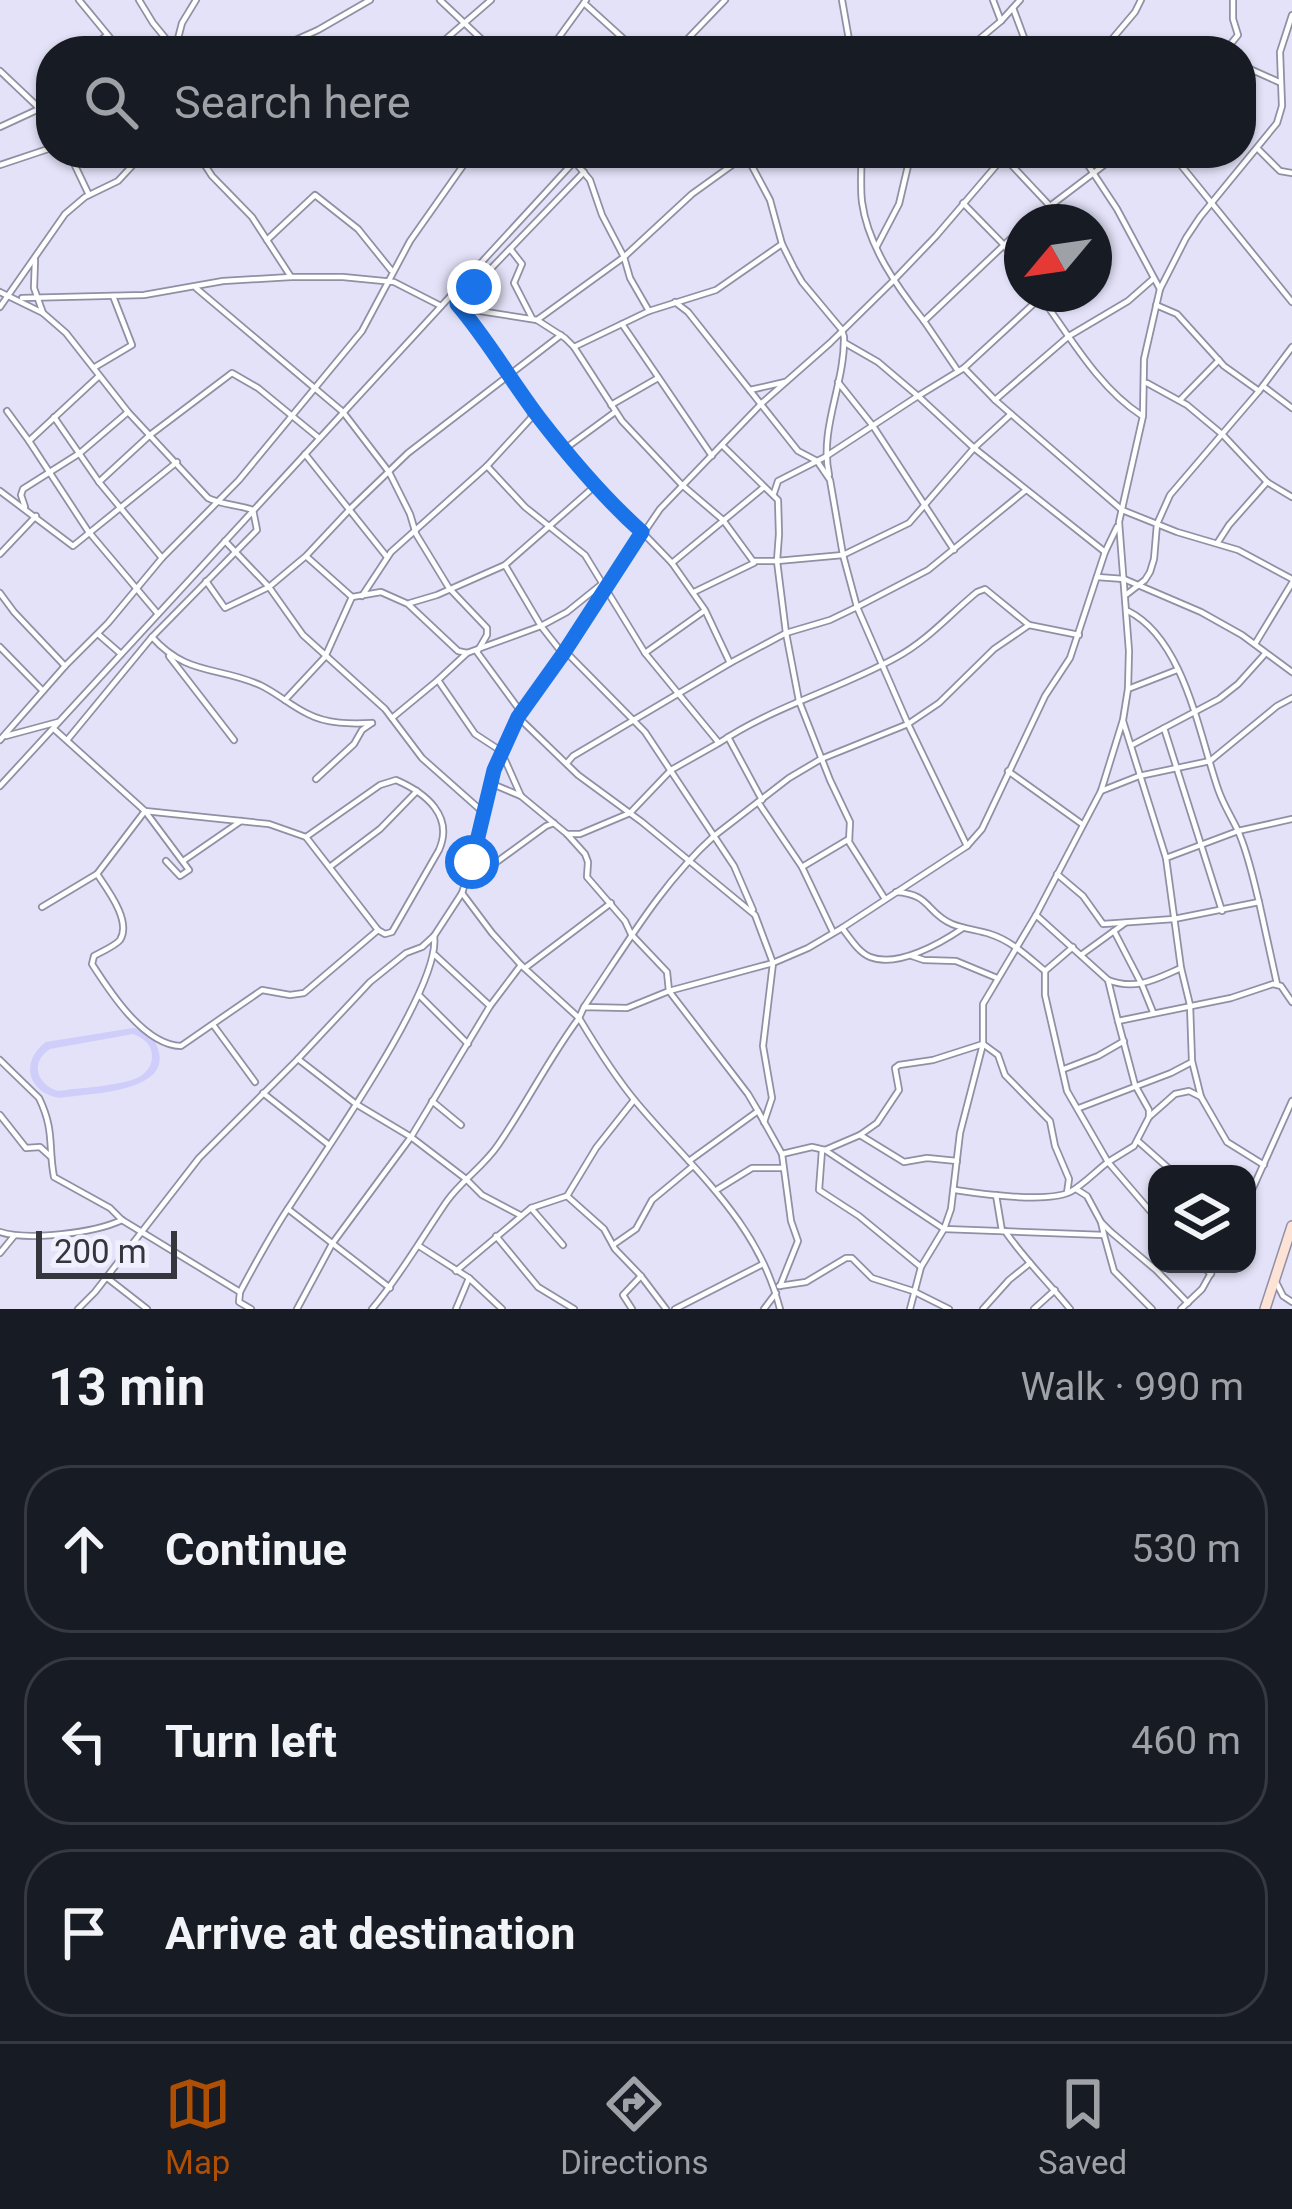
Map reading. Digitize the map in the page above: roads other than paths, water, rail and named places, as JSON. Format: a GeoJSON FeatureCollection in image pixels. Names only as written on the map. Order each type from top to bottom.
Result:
{"type":"FeatureCollection","features":[{"type":"Feature","properties":{"kind":"street"},"geometry":{"type":"LineString","coordinates":[[79,0],[108,35]]}},
{"type":"Feature","properties":{"kind":"street"},"geometry":{"type":"LineString","coordinates":[[140,0],[164,36]]}},
{"type":"Feature","properties":{"kind":"street"},"geometry":{"type":"LineString","coordinates":[[179,36],[196,0]]}},
{"type":"Feature","properties":{"kind":"street"},"geometry":{"type":"LineString","coordinates":[[305,36],[369,0]]}},
{"type":"Feature","properties":{"kind":"street"},"geometry":{"type":"LineString","coordinates":[[440,0],[480,36]]}},
{"type":"Feature","properties":{"kind":"street"},"geometry":{"type":"LineString","coordinates":[[451,36],[490,0]]}},
{"type":"Feature","properties":{"kind":"street"},"geometry":{"type":"LineString","coordinates":[[690,36],[725,0]]}},
{"type":"Feature","properties":{"kind":"street"},"geometry":{"type":"LineString","coordinates":[[842,0],[848,36]]}},
{"type":"Feature","properties":{"kind":"street"},"geometry":{"type":"LineString","coordinates":[[993,0],[1001,20]]}},
{"type":"Feature","properties":{"kind":"street"},"geometry":{"type":"LineString","coordinates":[[982,36],[1020,0]]}},
{"type":"Feature","properties":{"kind":"street"},"geometry":{"type":"LineString","coordinates":[[1114,36],[1141,0]]}},
{"type":"Feature","properties":{"kind":"street"},"geometry":{"type":"LineString","coordinates":[[1233,0],[1237,36]]}},
{"type":"Feature","properties":{"kind":"street"},"geometry":{"type":"LineString","coordinates":[[560,36],[585,1],[621,36]]}},
{"type":"Feature","properties":{"kind":"street"},"geometry":{"type":"LineString","coordinates":[[1013,8],[1023,36]]}},
{"type":"Feature","properties":{"kind":"street"},"geometry":{"type":"LineString","coordinates":[[1256,150],[1280,115],[1280,52],[1292,15]]}},
{"type":"Feature","properties":{"kind":"street"},"geometry":{"type":"LineString","coordinates":[[0,71],[36,105]]}},
{"type":"Feature","properties":{"kind":"street"},"geometry":{"type":"LineString","coordinates":[[1256,71],[1280,82]]}},
{"type":"Feature","properties":{"kind":"street"},"geometry":{"type":"LineString","coordinates":[[0,88],[13,81]]}},
{"type":"Feature","properties":{"kind":"street"},"geometry":{"type":"LineString","coordinates":[[0,127],[36,108]]}},
{"type":"Feature","properties":{"kind":"street"},"geometry":{"type":"LineString","coordinates":[[1258,148],[1280,172],[1292,173]]}},
{"type":"Feature","properties":{"kind":"street"},"geometry":{"type":"LineString","coordinates":[[0,164],[36,153]]}},
{"type":"Feature","properties":{"kind":"street"},"geometry":{"type":"LineString","coordinates":[[76,168],[89,195]]}},
{"type":"Feature","properties":{"kind":"street"},"geometry":{"type":"LineString","coordinates":[[0,307],[14,297],[65,214],[118,181],[130,168]]}},
{"type":"Feature","properties":{"kind":"street"},"geometry":{"type":"LineString","coordinates":[[207,168],[252,217],[291,277]]}},
{"type":"Feature","properties":{"kind":"street"},"geometry":{"type":"LineString","coordinates":[[1,738],[216,503],[362,331],[392,272],[462,168]]}},
{"type":"Feature","properties":{"kind":"street"},"geometry":{"type":"LineString","coordinates":[[0,786],[569,168]]}},
{"type":"Feature","properties":{"kind":"street"},"geometry":{"type":"LineString","coordinates":[[580,168],[590,180],[630,278],[649,311]]}},
{"type":"Feature","properties":{"kind":"street"},"geometry":{"type":"LineString","coordinates":[[534,320],[624,257],[727,168]]}},
{"type":"Feature","properties":{"kind":"street"},"geometry":{"type":"LineString","coordinates":[[754,168],[773,207],[782,244],[802,282],[842,330],[845,342],[825,457],[843,555],[857,607],[881,665],[967,847]]}},
{"type":"Feature","properties":{"kind":"street"},"geometry":{"type":"LineString","coordinates":[[862,168],[863,206],[892,281],[961,369],[1122,510],[1265,562],[1292,581],[1255,644]]}},
{"type":"Feature","properties":{"kind":"street"},"geometry":{"type":"LineString","coordinates":[[877,246],[899,204],[907,168]]}},
{"type":"Feature","properties":{"kind":"street"},"geometry":{"type":"LineString","coordinates":[[78,1309],[199,1158],[370,982],[434,936],[463,889],[490,783],[519,714],[642,532],[762,403],[936,236],[993,168]]}},
{"type":"Feature","properties":{"kind":"street"},"geometry":{"type":"LineString","coordinates":[[1016,168],[1048,204]]}},
{"type":"Feature","properties":{"kind":"street"},"geometry":{"type":"LineString","coordinates":[[1089,168],[1160,289]]}},
{"type":"Feature","properties":{"kind":"street"},"geometry":{"type":"LineString","coordinates":[[1050,204],[1101,168]]}},
{"type":"Feature","properties":{"kind":"street"},"geometry":{"type":"LineString","coordinates":[[1182,168],[1292,302]]}},
{"type":"Feature","properties":{"kind":"street"},"geometry":{"type":"LineString","coordinates":[[584,1007],[627,1008],[808,948],[967,847],[982,829],[1046,696],[1070,658],[1119,522],[1143,416],[1144,359],[1160,289],[1186,238],[1241,168]]}},
{"type":"Feature","properties":{"kind":"street"},"geometry":{"type":"LineString","coordinates":[[459,305],[584,172]]}},
{"type":"Feature","properties":{"kind":"street"},"geometry":{"type":"LineString","coordinates":[[267,240],[315,194],[358,229],[392,272]]}},
{"type":"Feature","properties":{"kind":"street"},"geometry":{"type":"LineString","coordinates":[[924,321],[1003,244],[963,202]]}},
{"type":"Feature","properties":{"kind":"street"},"geometry":{"type":"LineString","coordinates":[[574,347],[649,311],[716,290],[782,244]]}},
{"type":"Feature","properties":{"kind":"street"},"geometry":{"type":"LineString","coordinates":[[512,250],[521,264],[514,283],[534,320]]}},
{"type":"Feature","properties":{"kind":"street"},"geometry":{"type":"LineString","coordinates":[[35,256],[36,297],[43,313]]}},
{"type":"Feature","properties":{"kind":"street"},"geometry":{"type":"LineString","coordinates":[[14,297],[144,295],[223,281],[343,277],[399,284],[442,307]]}},
{"type":"Feature","properties":{"kind":"street"},"geometry":{"type":"LineString","coordinates":[[995,400],[1070,336],[1128,301],[1154,279]]}},
{"type":"Feature","properties":{"kind":"street"},"geometry":{"type":"LineString","coordinates":[[196,288],[343,412],[388,472],[449,588],[487,628],[488,635],[477,652]]}},
{"type":"Feature","properties":{"kind":"street"},"geometry":{"type":"LineString","coordinates":[[0,292],[43,313],[66,333],[128,412],[203,494],[216,503],[232,502],[253,510]]}},
{"type":"Feature","properties":{"kind":"street"},"geometry":{"type":"LineString","coordinates":[[94,367],[132,345],[113,296]]}},
{"type":"Feature","properties":{"kind":"street"},"geometry":{"type":"LineString","coordinates":[[452,296],[595,486],[672,563],[694,592],[730,663]]}},
{"type":"Feature","properties":{"kind":"street"},"geometry":{"type":"LineString","coordinates":[[675,302],[688,312],[798,451],[817,461],[830,480]]}},
{"type":"Feature","properties":{"kind":"street"},"geometry":{"type":"LineString","coordinates":[[459,305],[534,320],[561,335],[574,347],[615,412],[682,485],[724,520],[755,562]]}},
{"type":"Feature","properties":{"kind":"street"},"geometry":{"type":"LineString","coordinates":[[1156,305],[1177,314],[1219,360],[1292,408]]}},
{"type":"Feature","properties":{"kind":"street"},"geometry":{"type":"LineString","coordinates":[[885,899],[849,838],[850,822],[799,701],[777,561],[780,505],[774,487],[961,369],[1022,312]]}},
{"type":"Feature","properties":{"kind":"street"},"geometry":{"type":"LineString","coordinates":[[1052,312],[1106,382],[1143,416]]}},
{"type":"Feature","properties":{"kind":"street"},"geometry":{"type":"LineString","coordinates":[[622,324],[712,456]]}},
{"type":"Feature","properties":{"kind":"street"},"geometry":{"type":"LineString","coordinates":[[206,581],[225,608],[269,587],[415,446],[561,335]]}},
{"type":"Feature","properties":{"kind":"street"},"geometry":{"type":"LineString","coordinates":[[845,342],[878,362],[974,448],[1105,552]]}},
{"type":"Feature","properties":{"kind":"street"},"geometry":{"type":"LineString","coordinates":[[1127,594],[1145,580],[1154,560],[1156,524],[1170,495],[1292,347]]}},
{"type":"Feature","properties":{"kind":"street"},"geometry":{"type":"LineString","coordinates":[[1180,400],[1219,360]]}},
{"type":"Feature","properties":{"kind":"street"},"geometry":{"type":"LineString","coordinates":[[100,482],[150,435],[232,373],[319,438]]}},
{"type":"Feature","properties":{"kind":"street"},"geometry":{"type":"LineString","coordinates":[[29,441],[101,375]]}},
{"type":"Feature","properties":{"kind":"street"},"geometry":{"type":"LineString","coordinates":[[610,405],[658,378]]}},
{"type":"Feature","properties":{"kind":"street"},"geometry":{"type":"LineString","coordinates":[[1144,381],[1180,400],[1267,482],[1292,497]]}},
{"type":"Feature","properties":{"kind":"street"},"geometry":{"type":"LineString","coordinates":[[750,390],[785,382]]}},
{"type":"Feature","properties":{"kind":"street"},"geometry":{"type":"LineString","coordinates":[[838,382],[954,550]]}},
{"type":"Feature","properties":{"kind":"street"},"geometry":{"type":"LineString","coordinates":[[362,596],[387,556],[487,466],[531,418],[532,407]]}},
{"type":"Feature","properties":{"kind":"street"},"geometry":{"type":"LineString","coordinates":[[7,411],[88,531],[158,614]]}},
{"type":"Feature","properties":{"kind":"street"},"geometry":{"type":"LineString","coordinates":[[25,508],[22,490],[80,454],[128,412]]}},
{"type":"Feature","properties":{"kind":"street"},"geometry":{"type":"LineString","coordinates":[[565,449],[615,412]]}},
{"type":"Feature","properties":{"kind":"street"},"geometry":{"type":"LineString","coordinates":[[694,592],[755,562],[843,555],[910,523],[974,448],[1011,414]]}},
{"type":"Feature","properties":{"kind":"street"},"geometry":{"type":"LineString","coordinates":[[54,417],[162,559]]}},
{"type":"Feature","properties":{"kind":"street"},"geometry":{"type":"LineString","coordinates":[[723,446],[775,495]]}},
{"type":"Feature","properties":{"kind":"street"},"geometry":{"type":"LineString","coordinates":[[305,454],[387,556]]}},
{"type":"Feature","properties":{"kind":"street"},"geometry":{"type":"LineString","coordinates":[[0,491],[73,546],[177,462]]}},
{"type":"Feature","properties":{"kind":"street"},"geometry":{"type":"LineString","coordinates":[[487,466],[525,507],[585,555],[645,653],[719,743]]}},
{"type":"Feature","properties":{"kind":"street"},"geometry":{"type":"LineString","coordinates":[[1217,543],[1267,482]]}},
{"type":"Feature","properties":{"kind":"street"},"geometry":{"type":"LineString","coordinates":[[409,604],[505,565],[595,486]]}},
{"type":"Feature","properties":{"kind":"street"},"geometry":{"type":"LineString","coordinates":[[672,563],[764,487]]}},
{"type":"Feature","properties":{"kind":"street"},"geometry":{"type":"LineString","coordinates":[[567,763],[573,755],[786,633],[830,620],[928,570],[1026,490]]}},
{"type":"Feature","properties":{"kind":"street"},"geometry":{"type":"LineString","coordinates":[[68,740],[152,637],[257,530],[253,510]]}},
{"type":"Feature","properties":{"kind":"street"},"geometry":{"type":"LineString","coordinates":[[0,554],[36,516]]}},
{"type":"Feature","properties":{"kind":"street"},"geometry":{"type":"LineString","coordinates":[[910,1309],[921,1268],[944,1229],[955,1190],[960,1133],[982,1045],[983,1004],[1101,790],[1123,720],[1128,689],[1127,594],[1119,522]]}},
{"type":"Feature","properties":{"kind":"street"},"geometry":{"type":"LineString","coordinates":[[225,542],[269,587],[303,635],[392,718],[422,758],[484,813]]}},
{"type":"Feature","properties":{"kind":"street"},"geometry":{"type":"LineString","coordinates":[[306,556],[352,597],[381,592],[409,604],[458,651],[467,653],[541,626],[604,585]]}},
{"type":"Feature","properties":{"kind":"street"},"geometry":{"type":"LineString","coordinates":[[505,565],[541,626],[634,719],[734,866],[773,963],[763,1046],[772,1098],[764,1122]]}},
{"type":"Feature","properties":{"kind":"street"},"geometry":{"type":"LineString","coordinates":[[1097,577],[1124,579],[1201,612],[1292,672]]}},
{"type":"Feature","properties":{"kind":"street"},"geometry":{"type":"LineString","coordinates":[[566,834],[630,813],[671,770],[921,642],[976,592],[985,589],[1029,625],[1078,635]]}},
{"type":"Feature","properties":{"kind":"street"},"geometry":{"type":"LineString","coordinates":[[0,593],[65,666]]}},
{"type":"Feature","properties":{"kind":"street"},"geometry":{"type":"LineString","coordinates":[[286,700],[325,657],[352,597]]}},
{"type":"Feature","properties":{"kind":"street"},"geometry":{"type":"LineString","coordinates":[[645,653],[705,610]]}},
{"type":"Feature","properties":{"kind":"street"},"geometry":{"type":"LineString","coordinates":[[1127,611],[1150,627],[1177,670],[1238,831],[1277,984],[1292,1002]]}},
{"type":"Feature","properties":{"kind":"street"},"geometry":{"type":"LineString","coordinates":[[372,1309],[447,1201],[494,1151],[632,934],[687,861],[789,778],[821,759],[908,724],[948,696],[972,668],[1029,625]]}},
{"type":"Feature","properties":{"kind":"street"},"geometry":{"type":"LineString","coordinates":[[98,634],[122,654]]}},
{"type":"Feature","properties":{"kind":"street"},"geometry":{"type":"LineString","coordinates":[[152,637],[234,740]]}},
{"type":"Feature","properties":{"kind":"street"},"geometry":{"type":"LineString","coordinates":[[0,647],[43,691]]}},
{"type":"Feature","properties":{"kind":"street"},"geometry":{"type":"LineString","coordinates":[[165,651],[192,667],[247,681],[323,719],[372,723],[316,778]]}},
{"type":"Feature","properties":{"kind":"street"},"geometry":{"type":"LineString","coordinates":[[477,652],[519,714],[567,763],[755,916]]}},
{"type":"Feature","properties":{"kind":"street"},"geometry":{"type":"LineString","coordinates":[[392,718],[467,653]]}},
{"type":"Feature","properties":{"kind":"street"},"geometry":{"type":"LineString","coordinates":[[1132,745],[1231,691],[1266,654]]}},
{"type":"Feature","properties":{"kind":"street"},"geometry":{"type":"LineString","coordinates":[[1128,689],[1177,670]]}},
{"type":"Feature","properties":{"kind":"street"},"geometry":{"type":"LineString","coordinates":[[438,680],[473,731],[501,751],[521,796]]}},
{"type":"Feature","properties":{"kind":"street"},"geometry":{"type":"LineString","coordinates":[[1101,790],[1210,760],[1292,698]]}},
{"type":"Feature","properties":{"kind":"street"},"geometry":{"type":"LineString","coordinates":[[1123,720],[1166,858],[1190,1005],[1192,1061],[1201,1097],[1226,1142],[1264,1165]]}},
{"type":"Feature","properties":{"kind":"street"},"geometry":{"type":"LineString","coordinates":[[56,725],[145,811],[189,870],[180,876],[166,861]]}},
{"type":"Feature","properties":{"kind":"street"},"geometry":{"type":"LineString","coordinates":[[1,738],[56,725]]}},
{"type":"Feature","properties":{"kind":"street"},"geometry":{"type":"LineString","coordinates":[[1164,728],[1222,910]]}},
{"type":"Feature","properties":{"kind":"street"},"geometry":{"type":"LineString","coordinates":[[728,737],[760,801],[802,867],[833,933]]}},
{"type":"Feature","properties":{"kind":"street"},"geometry":{"type":"LineString","coordinates":[[1008,771],[1083,825]]}},
{"type":"Feature","properties":{"kind":"street"},"geometry":{"type":"LineString","coordinates":[[145,811],[269,824],[306,837],[385,934],[392,932],[445,836],[439,814],[400,780],[385,782],[306,837]]}},
{"type":"Feature","properties":{"kind":"street"},"geometry":{"type":"LineString","coordinates":[[490,783],[521,796],[579,847],[586,857],[587,877],[667,972],[669,991],[748,1094],[782,1154],[798,1246],[764,1309]]}},
{"type":"Feature","properties":{"kind":"street"},"geometry":{"type":"LineString","coordinates":[[331,867],[370,838],[417,791]]}},
{"type":"Feature","properties":{"kind":"street"},"geometry":{"type":"LineString","coordinates":[[42,907],[98,874],[145,811]]}},
{"type":"Feature","properties":{"kind":"street"},"geometry":{"type":"LineString","coordinates":[[1166,858],[1238,831],[1292,819]]}},
{"type":"Feature","properties":{"kind":"street"},"geometry":{"type":"LineString","coordinates":[[183,862],[241,820]]}},
{"type":"Feature","properties":{"kind":"street"},"geometry":{"type":"LineString","coordinates":[[463,889],[554,823]]}},
{"type":"Feature","properties":{"kind":"street"},"geometry":{"type":"LineString","coordinates":[[579,847],[580,833]]}},
{"type":"Feature","properties":{"kind":"street"},"geometry":{"type":"LineString","coordinates":[[802,867],[849,838]]}},
{"type":"Feature","properties":{"kind":"street"},"geometry":{"type":"LineString","coordinates":[[1056,873],[1083,896],[1100,922],[1174,920],[1259,902]]}},
{"type":"Feature","properties":{"kind":"street"},"geometry":{"type":"LineString","coordinates":[[98,874],[117,905],[121,938],[92,961],[112,995],[168,1046],[183,1045],[262,991],[307,991],[378,930]]}},
{"type":"Feature","properties":{"kind":"street"},"geometry":{"type":"LineString","coordinates":[[463,889],[492,933],[580,1018],[634,1100],[745,1226],[777,1289],[780,1309]]}},
{"type":"Feature","properties":{"kind":"street"},"geometry":{"type":"LineString","coordinates":[[896,892],[917,895],[940,917],[963,928],[992,934],[1046,971]]}},
{"type":"Feature","properties":{"kind":"street"},"geometry":{"type":"LineString","coordinates":[[297,1309],[332,1244],[411,1137],[490,1006],[523,966],[611,903]]}},
{"type":"Feature","properties":{"kind":"street"},"geometry":{"type":"LineString","coordinates":[[1036,915],[1108,980],[1124,986],[1142,985],[1181,968]]}},
{"type":"Feature","properties":{"kind":"street"},"geometry":{"type":"LineString","coordinates":[[1081,955],[1126,922]]}},
{"type":"Feature","properties":{"kind":"street"},"geometry":{"type":"LineString","coordinates":[[842,928],[872,958],[956,961],[997,978]]}},
{"type":"Feature","properties":{"kind":"street"},"geometry":{"type":"LineString","coordinates":[[912,956],[963,928]]}},
{"type":"Feature","properties":{"kind":"street"},"geometry":{"type":"LineString","coordinates":[[1114,931],[1153,1012]]}},
{"type":"Feature","properties":{"kind":"street"},"geometry":{"type":"LineString","coordinates":[[251,1309],[237,1305],[240,1292],[419,994],[435,955],[434,936]]}},
{"type":"Feature","properties":{"kind":"street"},"geometry":{"type":"LineString","coordinates":[[1073,947],[1046,971],[1045,995],[1067,1091],[1108,1162],[1148,1209]]}},
{"type":"Feature","properties":{"kind":"street"},"geometry":{"type":"LineString","coordinates":[[435,955],[490,1006]]}},
{"type":"Feature","properties":{"kind":"street"},"geometry":{"type":"LineString","coordinates":[[955,1190],[1059,1196],[1138,1141],[1149,1110],[1135,1085],[1108,980]]}},
{"type":"Feature","properties":{"kind":"street"},"geometry":{"type":"LineString","coordinates":[[1118,1021],[1277,984]]}},
{"type":"Feature","properties":{"kind":"street"},"geometry":{"type":"LineString","coordinates":[[419,994],[468,1045]]}},
{"type":"Feature","properties":{"kind":"street"},"geometry":{"type":"LineString","coordinates":[[214,1026],[255,1082]]}},
{"type":"Feature","properties":{"kind":"street"},"geometry":{"type":"LineString","coordinates":[[1063,1069],[1124,1041]]}},
{"type":"Feature","properties":{"kind":"street"},"geometry":{"type":"LineString","coordinates":[[782,1154],[824,1149],[877,1124],[899,1090],[896,1066],[982,1045],[998,1055],[1005,1075],[1050,1120],[1069,1179],[1088,1196],[1101,1222],[1114,1271],[1152,1309]]}},
{"type":"Feature","properties":{"kind":"street"},"geometry":{"type":"LineString","coordinates":[[298,1060],[356,1104],[411,1137],[482,1195],[520,1215]]}},
{"type":"Feature","properties":{"kind":"street"},"geometry":{"type":"LineString","coordinates":[[0,1061],[39,1098],[50,1125],[54,1177],[240,1292]]}},
{"type":"Feature","properties":{"kind":"street"},"geometry":{"type":"LineString","coordinates":[[1079,1108],[1192,1061]]}},
{"type":"Feature","properties":{"kind":"street"},"geometry":{"type":"LineString","coordinates":[[1149,1117],[1179,1092],[1201,1097]]}},
{"type":"Feature","properties":{"kind":"street"},"geometry":{"type":"LineString","coordinates":[[263,1093],[329,1145]]}},
{"type":"Feature","properties":{"kind":"street"},"geometry":{"type":"LineString","coordinates":[[456,1271],[520,1215],[567,1196],[596,1148],[634,1100]]}},
{"type":"Feature","properties":{"kind":"street"},"geometry":{"type":"LineString","coordinates":[[432,1101],[460,1126]]}},
{"type":"Feature","properties":{"kind":"street"},"geometry":{"type":"LineString","coordinates":[[1256,1182],[1292,1101]]}},
{"type":"Feature","properties":{"kind":"street"},"geometry":{"type":"LineString","coordinates":[[613,1245],[641,1224],[652,1200],[758,1111]]}},
{"type":"Feature","properties":{"kind":"street"},"geometry":{"type":"LineString","coordinates":[[0,1115],[26,1148],[42,1147],[53,1159]]}},
{"type":"Feature","properties":{"kind":"street"},"geometry":{"type":"LineString","coordinates":[[320,1135],[335,1137]]}},
{"type":"Feature","properties":{"kind":"street"},"geometry":{"type":"LineString","coordinates":[[860,1135],[904,1162],[957,1161]]}},
{"type":"Feature","properties":{"kind":"street"},"geometry":{"type":"LineString","coordinates":[[1138,1141],[1165,1165]]}},
{"type":"Feature","properties":{"kind":"street"},"geometry":{"type":"LineString","coordinates":[[824,1149],[944,1229],[1104,1235]]}},
{"type":"Feature","properties":{"kind":"street"},"geometry":{"type":"LineString","coordinates":[[824,1149],[819,1190],[859,1216],[921,1268]]}},
{"type":"Feature","properties":{"kind":"street"},"geometry":{"type":"LineString","coordinates":[[716,1190],[752,1168],[783,1168]]}},
{"type":"Feature","properties":{"kind":"street"},"geometry":{"type":"LineString","coordinates":[[1067,1193],[1069,1179]]}},
{"type":"Feature","properties":{"kind":"street"},"geometry":{"type":"LineString","coordinates":[[996,1195],[1004,1231],[1070,1309]]}},
{"type":"Feature","properties":{"kind":"street"},"geometry":{"type":"LineString","coordinates":[[567,1196],[600,1224],[666,1309]]}},
{"type":"Feature","properties":{"kind":"street"},"geometry":{"type":"LineString","coordinates":[[288,1208],[390,1288]]}},
{"type":"Feature","properties":{"kind":"street"},"geometry":{"type":"LineString","coordinates":[[531,1208],[563,1245]]}},
{"type":"Feature","properties":{"kind":"street"},"geometry":{"type":"LineString","coordinates":[[0,1232],[14,1236],[122,1220]]}},
{"type":"Feature","properties":{"kind":"street"},"geometry":{"type":"LineString","coordinates":[[1101,1222],[1188,1303]]}},
{"type":"Feature","properties":{"kind":"street"},"geometry":{"type":"LineString","coordinates":[[1265,1309],[1292,1226]]}},
{"type":"Feature","properties":{"kind":"street"},"geometry":{"type":"LineString","coordinates":[[0,1253],[14,1236]]}},
{"type":"Feature","properties":{"kind":"street"},"geometry":{"type":"LineString","coordinates":[[496,1236],[538,1287],[574,1309]]}},
{"type":"Feature","properties":{"kind":"street"},"geometry":{"type":"LineString","coordinates":[[1107,1250],[1116,1236]]}},
{"type":"Feature","properties":{"kind":"street"},"geometry":{"type":"LineString","coordinates":[[419,1246],[469,1278],[502,1309]]}},
{"type":"Feature","properties":{"kind":"street"},"geometry":{"type":"LineString","coordinates":[[777,1289],[806,1282],[849,1258],[872,1278],[950,1309]]}},
{"type":"Feature","properties":{"kind":"street"},"geometry":{"type":"LineString","coordinates":[[982,1309],[1030,1263]]}},
{"type":"Feature","properties":{"kind":"street"},"geometry":{"type":"LineString","coordinates":[[675,1309],[763,1264]]}},
{"type":"Feature","properties":{"kind":"street"},"geometry":{"type":"LineString","coordinates":[[1181,1309],[1211,1274]]}},
{"type":"Feature","properties":{"kind":"street"},"geometry":{"type":"LineString","coordinates":[[632,1309],[623,1295],[641,1276]]}},
{"type":"Feature","properties":{"kind":"street"},"geometry":{"type":"LineString","coordinates":[[106,1277],[147,1309]]}},
{"type":"Feature","properties":{"kind":"street"},"geometry":{"type":"LineString","coordinates":[[456,1309],[469,1278]]}},
{"type":"Feature","properties":{"kind":"street"},"geometry":{"type":"LineString","coordinates":[[1275,1280],[1292,1302]]}},
{"type":"Feature","properties":{"kind":"street"},"geometry":{"type":"LineString","coordinates":[[1034,1309],[1055,1290]]}},
{"type":"Feature","properties":{"kind":"street"},"geometry":{"type":"LineString","coordinates":[[86,1303],[94,1309]]}}]}
